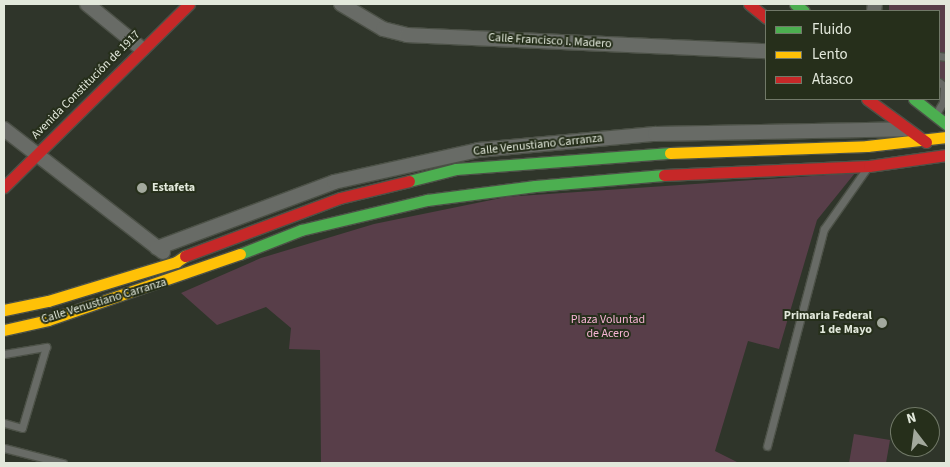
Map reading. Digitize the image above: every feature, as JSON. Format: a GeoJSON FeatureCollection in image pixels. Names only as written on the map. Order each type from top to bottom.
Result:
{"type":"FeatureCollection","features":[{"type":"Feature","properties":{"kind":"main road","name":"Avenida Constitución de 1917"},"geometry":{"type":"LineString","coordinates":[[4,187],[189,4]]}},
{"type":"Feature","properties":{"kind":"main road"},"geometry":{"type":"LineString","coordinates":[[749,4],[765,17]]}},
{"type":"Feature","properties":{"kind":"main road"},"geometry":{"type":"LineString","coordinates":[[868,100],[905,129],[946,156]]}},
{"type":"Feature","properties":{"kind":"main road"},"geometry":{"type":"LineString","coordinates":[[915,100],[946,124]]}},
{"type":"Feature","properties":{"kind":"main road"},"geometry":{"type":"LineString","coordinates":[[176,262],[192,252],[340,198],[456,169],[658,153],[867,146],[946,137]]}},
{"type":"Feature","properties":{"kind":"main road"},"geometry":{"type":"LineString","coordinates":[[186,275],[301,230],[427,200],[535,186],[682,174],[868,166],[946,156]]}},
{"type":"Feature","properties":{"kind":"main road","name":"Calle Venustiano Carranza"},"geometry":{"type":"LineString","coordinates":[[4,310],[48,301],[176,262]]}},
{"type":"Feature","properties":{"kind":"main road","name":"Calle Venustiano Carranza"},"geometry":{"type":"LineString","coordinates":[[4,330],[48,320],[186,275]]}},
{"type":"Feature","properties":{"kind":"street"},"geometry":{"type":"LineString","coordinates":[[87,4],[142,49]]}},
{"type":"Feature","properties":{"kind":"street","name":"Calle Francisco I. Madero"},"geometry":{"type":"LineString","coordinates":[[340,4],[383,29],[407,35],[765,51]]}},
{"type":"Feature","properties":{"kind":"street","name":"Calle Venustiano Carranza"},"geometry":{"type":"LineString","coordinates":[[157,248],[334,182],[478,150],[655,134],[905,129]]}},
{"type":"Feature","properties":{"kind":"street","name":"Calle Venustiano Carranza"},"geometry":{"type":"LineString","coordinates":[[4,130],[176,262],[186,275]]}},
{"type":"Feature","properties":{"kind":"lane"},"geometry":{"type":"LineString","coordinates":[[935,116],[943,102],[944,86],[940,83]]}},
{"type":"Feature","properties":{"kind":"lane"},"geometry":{"type":"LineString","coordinates":[[767,446],[824,229],[868,166],[867,146]]}},
{"type":"Feature","properties":{"kind":"lane"},"geometry":{"type":"LineString","coordinates":[[4,354],[46,347],[22,428],[4,424]]}},
{"type":"Feature","properties":{"kind":"lane"},"geometry":{"type":"LineString","coordinates":[[4,448],[62,463]]}},
{"type":"Feature","properties":{"kind":"green space"},"geometry":{"type":"Polygon","coordinates":[[[889,4],[946,4],[946,105],[940,100],[940,10],[889,10],[889,4]]]}},
{"type":"Feature","properties":{"kind":"green space","name":"Plaza Voluntad de Acero"},"geometry":{"type":"Polygon","coordinates":[[[855,173],[817,220],[779,349],[748,341],[715,451],[739,463],[321,463],[320,350],[289,349],[291,328],[266,307],[217,325],[181,293],[261,258],[374,224],[506,197],[855,173]]]}},
{"type":"Feature","properties":{"kind":"green space"},"geometry":{"type":"Polygon","coordinates":[[[854,434],[890,440],[886,463],[849,463],[854,434]]]}},
{"type":"Feature","properties":{"kind":"traffic: fast"},"geometry":{"type":"LineString","coordinates":[[795,4],[803,10]]}},
{"type":"Feature","properties":{"kind":"traffic: fast"},"geometry":{"type":"LineString","coordinates":[[915,100],[946,124]]}},
{"type":"Feature","properties":{"kind":"traffic: fast"},"geometry":{"type":"LineString","coordinates":[[409,181],[456,169],[670,153]]}},
{"type":"Feature","properties":{"kind":"traffic: fast"},"geometry":{"type":"LineString","coordinates":[[240,254],[301,230],[427,200],[535,186],[664,175]]}},
{"type":"Feature","properties":{"kind":"traffic: slow"},"geometry":{"type":"LineString","coordinates":[[670,153],[867,146],[946,137]]}},
{"type":"Feature","properties":{"kind":"traffic: slow"},"geometry":{"type":"LineString","coordinates":[[4,330],[48,320],[240,254]]}},
{"type":"Feature","properties":{"kind":"traffic: slow"},"geometry":{"type":"LineString","coordinates":[[4,310],[48,301],[176,262],[185,256]]}},
{"type":"Feature","properties":{"kind":"traffic: jam"},"geometry":{"type":"LineString","coordinates":[[4,187],[189,4]]}},
{"type":"Feature","properties":{"kind":"traffic: jam"},"geometry":{"type":"LineString","coordinates":[[749,4],[765,17]]}},
{"type":"Feature","properties":{"kind":"traffic: jam"},"geometry":{"type":"LineString","coordinates":[[868,100],[926,142]]}},
{"type":"Feature","properties":{"kind":"traffic: jam"},"geometry":{"type":"LineString","coordinates":[[664,175],[869,166],[946,155]]}},
{"type":"Feature","properties":{"kind":"traffic: jam"},"geometry":{"type":"LineString","coordinates":[[185,256],[340,198],[409,181]]}},
{"type":"Feature","properties":{"kind":"place","name":"Estafeta"},"geometry":{"type":"Point","coordinates":[142,188]}},
{"type":"Feature","properties":{"kind":"place","name":"Primaria Federal 1 de Mayo"},"geometry":{"type":"Point","coordinates":[882,323]}}]}
